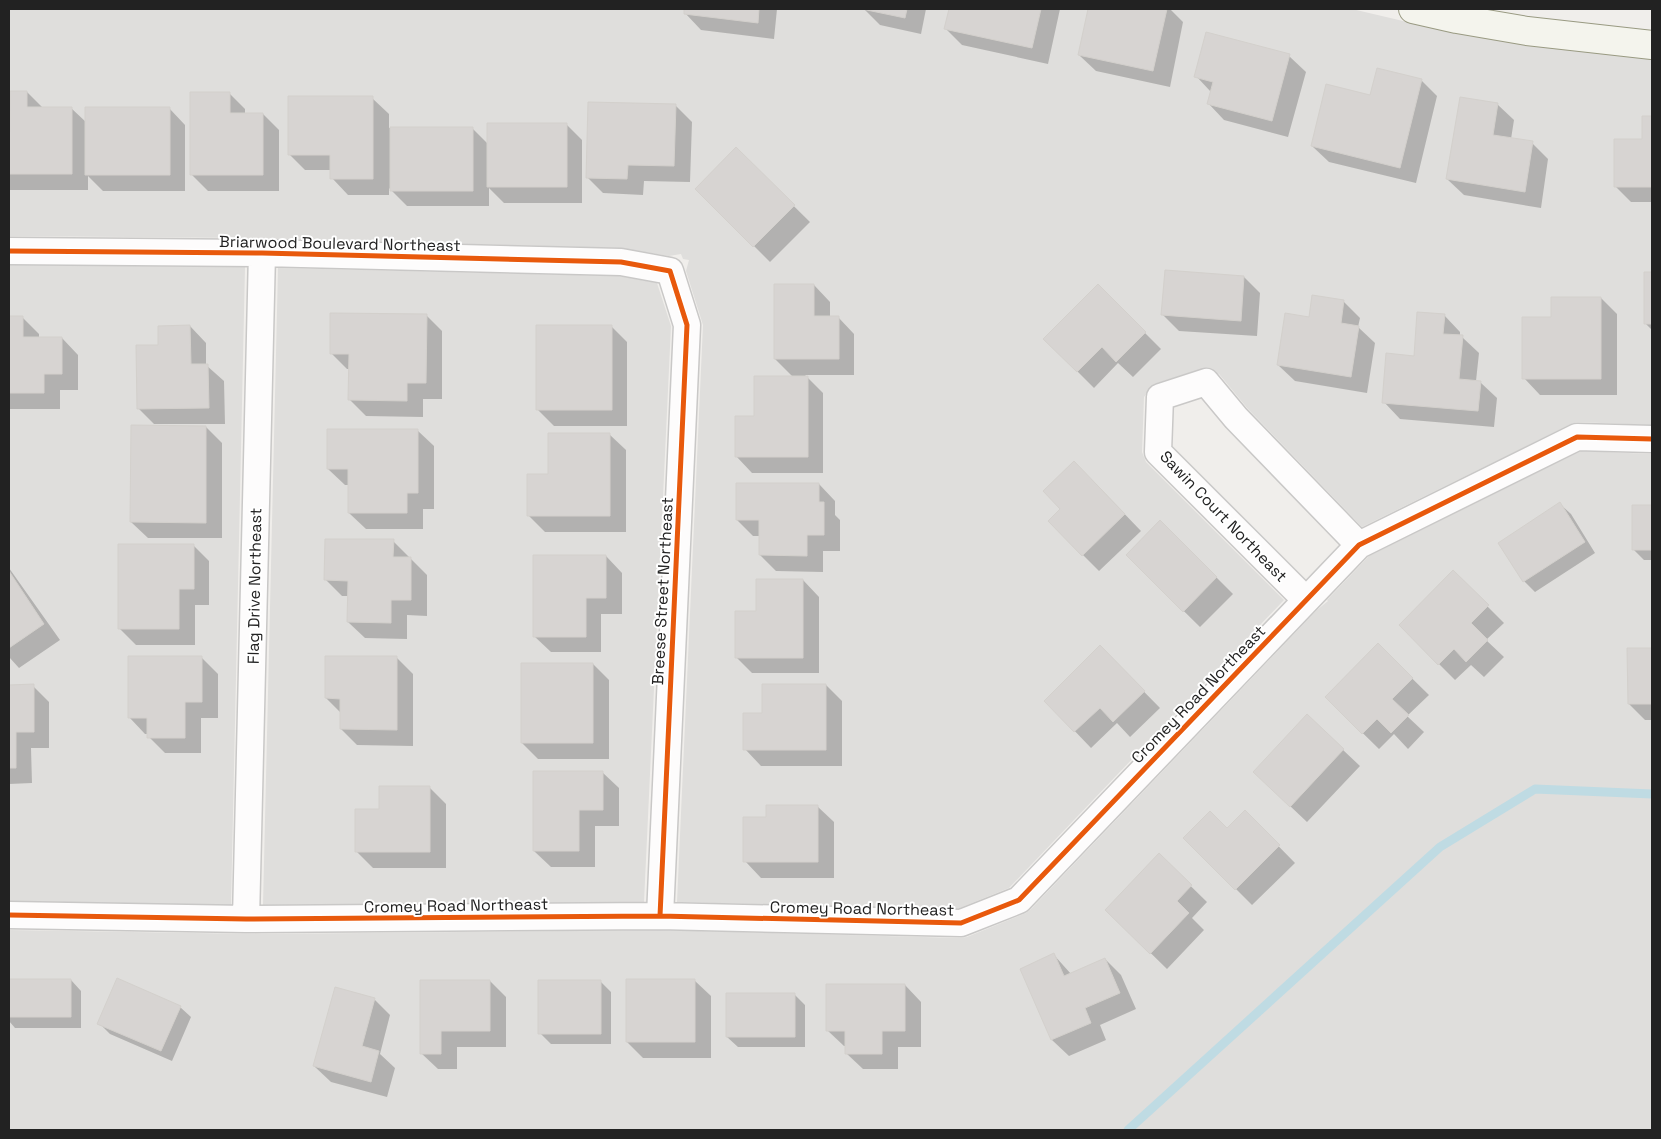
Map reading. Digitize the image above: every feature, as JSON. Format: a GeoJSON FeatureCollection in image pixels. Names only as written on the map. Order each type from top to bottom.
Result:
{"type":"FeatureCollection","features":[{"type":"Feature","properties":{"kind":"street"},"geometry":{"type":"LineString","coordinates":[[1413,9],[1527,31],[1652,45]]}},
{"type":"Feature","properties":{"kind":"street","name":"Briarwood Boulevard Northeast"},"geometry":{"type":"LineString","coordinates":[[9,251],[262,253],[621,262],[670,271]]}},
{"type":"Feature","properties":{"kind":"street","name":"Flag Drive Northeast"},"geometry":{"type":"LineString","coordinates":[[246,919],[262,253]]}},
{"type":"Feature","properties":{"kind":"street","name":"Breese Street Northeast"},"geometry":{"type":"LineString","coordinates":[[660,916],[687,325],[670,271]]}},
{"type":"Feature","properties":{"kind":"street","name":"Sawin Court Northeast"},"geometry":{"type":"LineString","coordinates":[[1306,600],[1158,452],[1160,398],[1206,382],[1236,418],[1359,545]]}},
{"type":"Feature","properties":{"kind":"street","name":"Cromey Road Northeast"},"geometry":{"type":"LineString","coordinates":[[9,915],[246,919],[660,916],[961,924],[1019,900],[1359,545],[1577,437],[1652,439]]}},
{"type":"Feature","properties":{"kind":"shaded area"},"geometry":{"type":"Polygon","coordinates":[[[9,9],[1352,9],[1454,33],[1524,45],[1652,59],[1652,425],[1577,422],[1362,527],[1248,409],[1219,374],[1201,369],[1154,384],[1144,397],[1142,452],[1146,462],[1284,600],[1009,888],[957,909],[677,902],[703,325],[686,271],[689,260],[683,259],[681,254],[669,256],[621,248],[246,238],[9,236],[9,9]]]}},
{"type":"Feature","properties":{"kind":"shaded area"},"geometry":{"type":"Polygon","coordinates":[[[9,265],[245,267],[231,905],[9,901],[9,265]]]}},
{"type":"Feature","properties":{"kind":"shaded area"},"geometry":{"type":"Polygon","coordinates":[[[278,268],[619,276],[657,283],[671,326],[644,902],[263,905],[278,268]]]}},
{"type":"Feature","properties":{"kind":"shaded area"},"geometry":{"type":"Polygon","coordinates":[[[1581,451],[1652,454],[1652,1130],[9,1130],[9,930],[262,934],[660,930],[960,938],[967,937],[1026,913],[1317,610],[1328,601],[1369,556],[1581,451]]]}},
{"type":"Feature","properties":{"kind":"building"},"geometry":{"type":"Polygon","coordinates":[[[684,9],[759,9],[758,23],[684,14],[684,9]]]}},
{"type":"Feature","properties":{"kind":"building"},"geometry":{"type":"Polygon","coordinates":[[[862,9],[907,9],[905,18],[862,9]]]}},
{"type":"Feature","properties":{"kind":"building"},"geometry":{"type":"Polygon","coordinates":[[[949,9],[1041,9],[1032,48],[944,29],[949,9]]]}},
{"type":"Feature","properties":{"kind":"building"},"geometry":{"type":"Polygon","coordinates":[[[1088,9],[1167,9],[1153,71],[1078,55],[1088,9]]]}},
{"type":"Feature","properties":{"kind":"building"},"geometry":{"type":"Polygon","coordinates":[[[1206,32],[1290,54],[1272,121],[1207,104],[1213,82],[1194,77],[1206,32]]]}},
{"type":"Feature","properties":{"kind":"building"},"geometry":{"type":"Polygon","coordinates":[[[1377,68],[1422,79],[1400,168],[1311,146],[1326,84],[1370,95],[1377,68]]]}},
{"type":"Feature","properties":{"kind":"building"},"geometry":{"type":"Polygon","coordinates":[[[10,91],[27,91],[27,107],[72,107],[72,174],[9,174],[10,91]]]}},
{"type":"Feature","properties":{"kind":"building"},"geometry":{"type":"Polygon","coordinates":[[[190,92],[230,92],[230,113],[263,113],[263,175],[190,175],[190,92]]]}},
{"type":"Feature","properties":{"kind":"building"},"geometry":{"type":"Polygon","coordinates":[[[288,96],[373,96],[373,179],[330,179],[330,155],[288,155],[288,96]]]}},
{"type":"Feature","properties":{"kind":"building"},"geometry":{"type":"Polygon","coordinates":[[[1460,97],[1498,103],[1493,135],[1533,141],[1525,192],[1446,179],[1460,97]]]}},
{"type":"Feature","properties":{"kind":"building"},"geometry":{"type":"Polygon","coordinates":[[[588,102],[676,104],[674,166],[628,165],[627,179],[586,178],[588,102]]]}},
{"type":"Feature","properties":{"kind":"building"},"geometry":{"type":"Polygon","coordinates":[[[85,107],[170,107],[170,175],[85,175],[85,107]]]}},
{"type":"Feature","properties":{"kind":"building"},"geometry":{"type":"Polygon","coordinates":[[[1642,116],[1652,116],[1652,187],[1614,187],[1614,139],[1642,139],[1642,116]]]}},
{"type":"Feature","properties":{"kind":"building"},"geometry":{"type":"Polygon","coordinates":[[[487,123],[567,123],[567,187],[487,187],[487,123]]]}},
{"type":"Feature","properties":{"kind":"building"},"geometry":{"type":"Polygon","coordinates":[[[390,127],[473,127],[473,191],[390,191],[390,127]]]}},
{"type":"Feature","properties":{"kind":"building"},"geometry":{"type":"Polygon","coordinates":[[[736,147],[795,205],[753,247],[695,189],[736,147]]]}},
{"type":"Feature","properties":{"kind":"building"},"geometry":{"type":"Polygon","coordinates":[[[1165,270],[1244,276],[1241,321],[1161,315],[1165,270]]]}},
{"type":"Feature","properties":{"kind":"building"},"geometry":{"type":"Polygon","coordinates":[[[1644,272],[1652,272],[1652,324],[1644,324],[1644,272]]]}},
{"type":"Feature","properties":{"kind":"building"},"geometry":{"type":"Polygon","coordinates":[[[774,284],[814,284],[814,316],[839,316],[839,359],[774,359],[774,284]]]}},
{"type":"Feature","properties":{"kind":"building"},"geometry":{"type":"Polygon","coordinates":[[[1098,284],[1146,332],[1116,362],[1102,347],[1077,372],[1043,339],[1098,284]]]}},
{"type":"Feature","properties":{"kind":"building"},"geometry":{"type":"Polygon","coordinates":[[[1312,295],[1344,300],[1341,323],[1359,326],[1351,377],[1277,365],[1285,313],[1309,317],[1312,295]]]}},
{"type":"Feature","properties":{"kind":"building"},"geometry":{"type":"Polygon","coordinates":[[[1551,297],[1601,297],[1601,379],[1522,379],[1522,317],[1551,317],[1551,297]]]}},
{"type":"Feature","properties":{"kind":"building"},"geometry":{"type":"Polygon","coordinates":[[[1417,312],[1445,314],[1443,334],[1463,335],[1459,379],[1481,381],[1478,411],[1382,403],[1386,353],[1414,356],[1417,312]]]}},
{"type":"Feature","properties":{"kind":"building"},"geometry":{"type":"Polygon","coordinates":[[[330,313],[427,314],[426,383],[407,383],[407,401],[348,400],[349,354],[330,354],[330,313]]]}},
{"type":"Feature","properties":{"kind":"building"},"geometry":{"type":"Polygon","coordinates":[[[9,316],[23,316],[23,337],[62,337],[62,374],[44,374],[44,393],[9,393],[9,316]]]}},
{"type":"Feature","properties":{"kind":"building"},"geometry":{"type":"Polygon","coordinates":[[[190,325],[191,364],[208,364],[209,408],[137,409],[136,345],[158,345],[158,326],[190,325]]]}},
{"type":"Feature","properties":{"kind":"building"},"geometry":{"type":"Polygon","coordinates":[[[536,325],[612,325],[612,410],[536,410],[536,325]]]}},
{"type":"Feature","properties":{"kind":"building"},"geometry":{"type":"Polygon","coordinates":[[[754,376],[808,376],[808,457],[735,457],[735,416],[754,416],[754,376]]]}},
{"type":"Feature","properties":{"kind":"building"},"geometry":{"type":"Polygon","coordinates":[[[131,425],[206,426],[206,523],[130,522],[131,425]]]}},
{"type":"Feature","properties":{"kind":"building"},"geometry":{"type":"Polygon","coordinates":[[[327,429],[418,429],[418,493],[407,493],[407,513],[348,513],[348,469],[327,469],[327,429]]]}},
{"type":"Feature","properties":{"kind":"building"},"geometry":{"type":"Polygon","coordinates":[[[548,433],[610,433],[610,516],[527,516],[527,474],[548,474],[548,433]]]}},
{"type":"Feature","properties":{"kind":"building"},"geometry":{"type":"Polygon","coordinates":[[[1074,461],[1125,514],[1082,556],[1048,521],[1060,509],[1043,491],[1074,461]]]}},
{"type":"Feature","properties":{"kind":"building"},"geometry":{"type":"Polygon","coordinates":[[[736,483],[819,483],[819,502],[824,502],[824,535],[807,535],[807,556],[759,555],[759,520],[736,520],[736,483]]]}},
{"type":"Feature","properties":{"kind":"building"},"geometry":{"type":"Polygon","coordinates":[[[1560,502],[1585,542],[1523,582],[1498,543],[1560,502]]]}},
{"type":"Feature","properties":{"kind":"building"},"geometry":{"type":"Polygon","coordinates":[[[1632,505],[1652,505],[1652,550],[1632,550],[1632,505]]]}},
{"type":"Feature","properties":{"kind":"building"},"geometry":{"type":"Polygon","coordinates":[[[1160,520],[1217,577],[1183,612],[1126,555],[1160,520]]]}},
{"type":"Feature","properties":{"kind":"building"},"geometry":{"type":"Polygon","coordinates":[[[325,539],[394,539],[393,557],[411,557],[411,600],[391,600],[391,623],[347,622],[348,581],[324,580],[325,539]]]}},
{"type":"Feature","properties":{"kind":"building"},"geometry":{"type":"Polygon","coordinates":[[[118,544],[194,544],[194,589],[179,589],[179,629],[118,629],[118,544]]]}},
{"type":"Feature","properties":{"kind":"building"},"geometry":{"type":"Polygon","coordinates":[[[533,555],[606,555],[606,598],[586,598],[586,637],[533,637],[533,555]]]}},
{"type":"Feature","properties":{"kind":"building"},"geometry":{"type":"Polygon","coordinates":[[[1453,570],[1489,605],[1471,623],[1488,640],[1466,662],[1454,649],[1438,665],[1399,625],[1453,570]]]}},
{"type":"Feature","properties":{"kind":"building"},"geometry":{"type":"Polygon","coordinates":[[[9,571],[44,624],[9,648],[9,571]]]}},
{"type":"Feature","properties":{"kind":"building"},"geometry":{"type":"Polygon","coordinates":[[[756,579],[803,579],[803,658],[735,658],[735,611],[756,611],[756,579]]]}},
{"type":"Feature","properties":{"kind":"building"},"geometry":{"type":"Polygon","coordinates":[[[1378,643],[1413,678],[1392,699],[1409,715],[1391,733],[1377,719],[1362,734],[1325,697],[1378,643]]]}},
{"type":"Feature","properties":{"kind":"building"},"geometry":{"type":"Polygon","coordinates":[[[1100,645],[1145,691],[1113,722],[1100,708],[1074,732],[1044,701],[1100,645]]]}},
{"type":"Feature","properties":{"kind":"building"},"geometry":{"type":"Polygon","coordinates":[[[1627,648],[1652,648],[1652,704],[1628,704],[1627,648]]]}},
{"type":"Feature","properties":{"kind":"building"},"geometry":{"type":"Polygon","coordinates":[[[128,656],[202,656],[202,702],[185,702],[185,738],[147,738],[147,718],[128,718],[128,656]]]}},
{"type":"Feature","properties":{"kind":"building"},"geometry":{"type":"Polygon","coordinates":[[[325,656],[397,656],[397,730],[340,729],[340,699],[325,698],[325,656]]]}},
{"type":"Feature","properties":{"kind":"building"},"geometry":{"type":"Polygon","coordinates":[[[521,663],[593,663],[593,743],[521,743],[521,663]]]}},
{"type":"Feature","properties":{"kind":"building"},"geometry":{"type":"Polygon","coordinates":[[[34,684],[34,732],[16,732],[16,768],[9,768],[9,685],[34,684]]]}},
{"type":"Feature","properties":{"kind":"building"},"geometry":{"type":"Polygon","coordinates":[[[762,684],[826,684],[826,750],[743,750],[743,713],[762,713],[762,684]]]}},
{"type":"Feature","properties":{"kind":"building"},"geometry":{"type":"Polygon","coordinates":[[[1307,714],[1344,749],[1290,807],[1253,772],[1307,714]]]}},
{"type":"Feature","properties":{"kind":"building"},"geometry":{"type":"Polygon","coordinates":[[[533,771],[603,771],[603,810],[579,810],[579,851],[533,851],[533,771]]]}},
{"type":"Feature","properties":{"kind":"building"},"geometry":{"type":"Polygon","coordinates":[[[379,786],[430,786],[430,852],[355,852],[355,809],[379,809],[379,786]]]}},
{"type":"Feature","properties":{"kind":"building"},"geometry":{"type":"Polygon","coordinates":[[[766,805],[818,805],[818,862],[743,862],[743,817],[766,817],[766,805]]]}},
{"type":"Feature","properties":{"kind":"building"},"geometry":{"type":"Polygon","coordinates":[[[1245,810],[1280,845],[1235,890],[1183,838],[1210,811],[1227,828],[1245,810]]]}},
{"type":"Feature","properties":{"kind":"building"},"geometry":{"type":"Polygon","coordinates":[[[1159,853],[1192,885],[1177,901],[1189,913],[1150,954],[1105,910],[1159,853]]]}},
{"type":"Feature","properties":{"kind":"building"},"geometry":{"type":"Polygon","coordinates":[[[1054,953],[1064,976],[1105,958],[1120,993],[1085,1008],[1091,1023],[1051,1040],[1020,969],[1054,953]]]}},
{"type":"Feature","properties":{"kind":"building"},"geometry":{"type":"Polygon","coordinates":[[[117,978],[181,1006],[161,1051],[97,1024],[117,978]]]}},
{"type":"Feature","properties":{"kind":"building"},"geometry":{"type":"Polygon","coordinates":[[[9,979],[71,979],[71,1017],[9,1017],[9,979]]]}},
{"type":"Feature","properties":{"kind":"building"},"geometry":{"type":"Polygon","coordinates":[[[626,979],[695,979],[695,1042],[626,1042],[626,979]]]}},
{"type":"Feature","properties":{"kind":"building"},"geometry":{"type":"Polygon","coordinates":[[[420,980],[490,980],[490,1031],[441,1031],[441,1054],[420,1054],[420,980]]]}},
{"type":"Feature","properties":{"kind":"building"},"geometry":{"type":"Polygon","coordinates":[[[538,980],[601,980],[601,1034],[538,1034],[538,980]]]}},
{"type":"Feature","properties":{"kind":"building"},"geometry":{"type":"Polygon","coordinates":[[[826,984],[905,984],[905,1031],[882,1031],[882,1054],[845,1054],[845,1031],[826,1031],[826,984]]]}},
{"type":"Feature","properties":{"kind":"building"},"geometry":{"type":"Polygon","coordinates":[[[335,987],[375,998],[362,1046],[379,1051],[371,1082],[313,1066],[335,987]]]}},
{"type":"Feature","properties":{"kind":"building"},"geometry":{"type":"Polygon","coordinates":[[[726,993],[795,993],[795,1037],[726,1037],[726,993]]]}},
{"type":"Feature","properties":{"kind":"waterway"},"geometry":{"type":"LineString","coordinates":[[1128,1130],[1440,847],[1535,789],[1652,794]]}},
{"type":"Feature","properties":{"kind":"cycle path"},"geometry":{"type":"LineString","coordinates":[[9,251],[262,253],[621,262],[670,271],[687,325],[660,916]]}},
{"type":"Feature","properties":{"kind":"cycle path"},"geometry":{"type":"LineString","coordinates":[[9,915],[246,919],[660,916],[961,923],[1019,900],[1359,545],[1577,437],[1652,439]]}}]}
